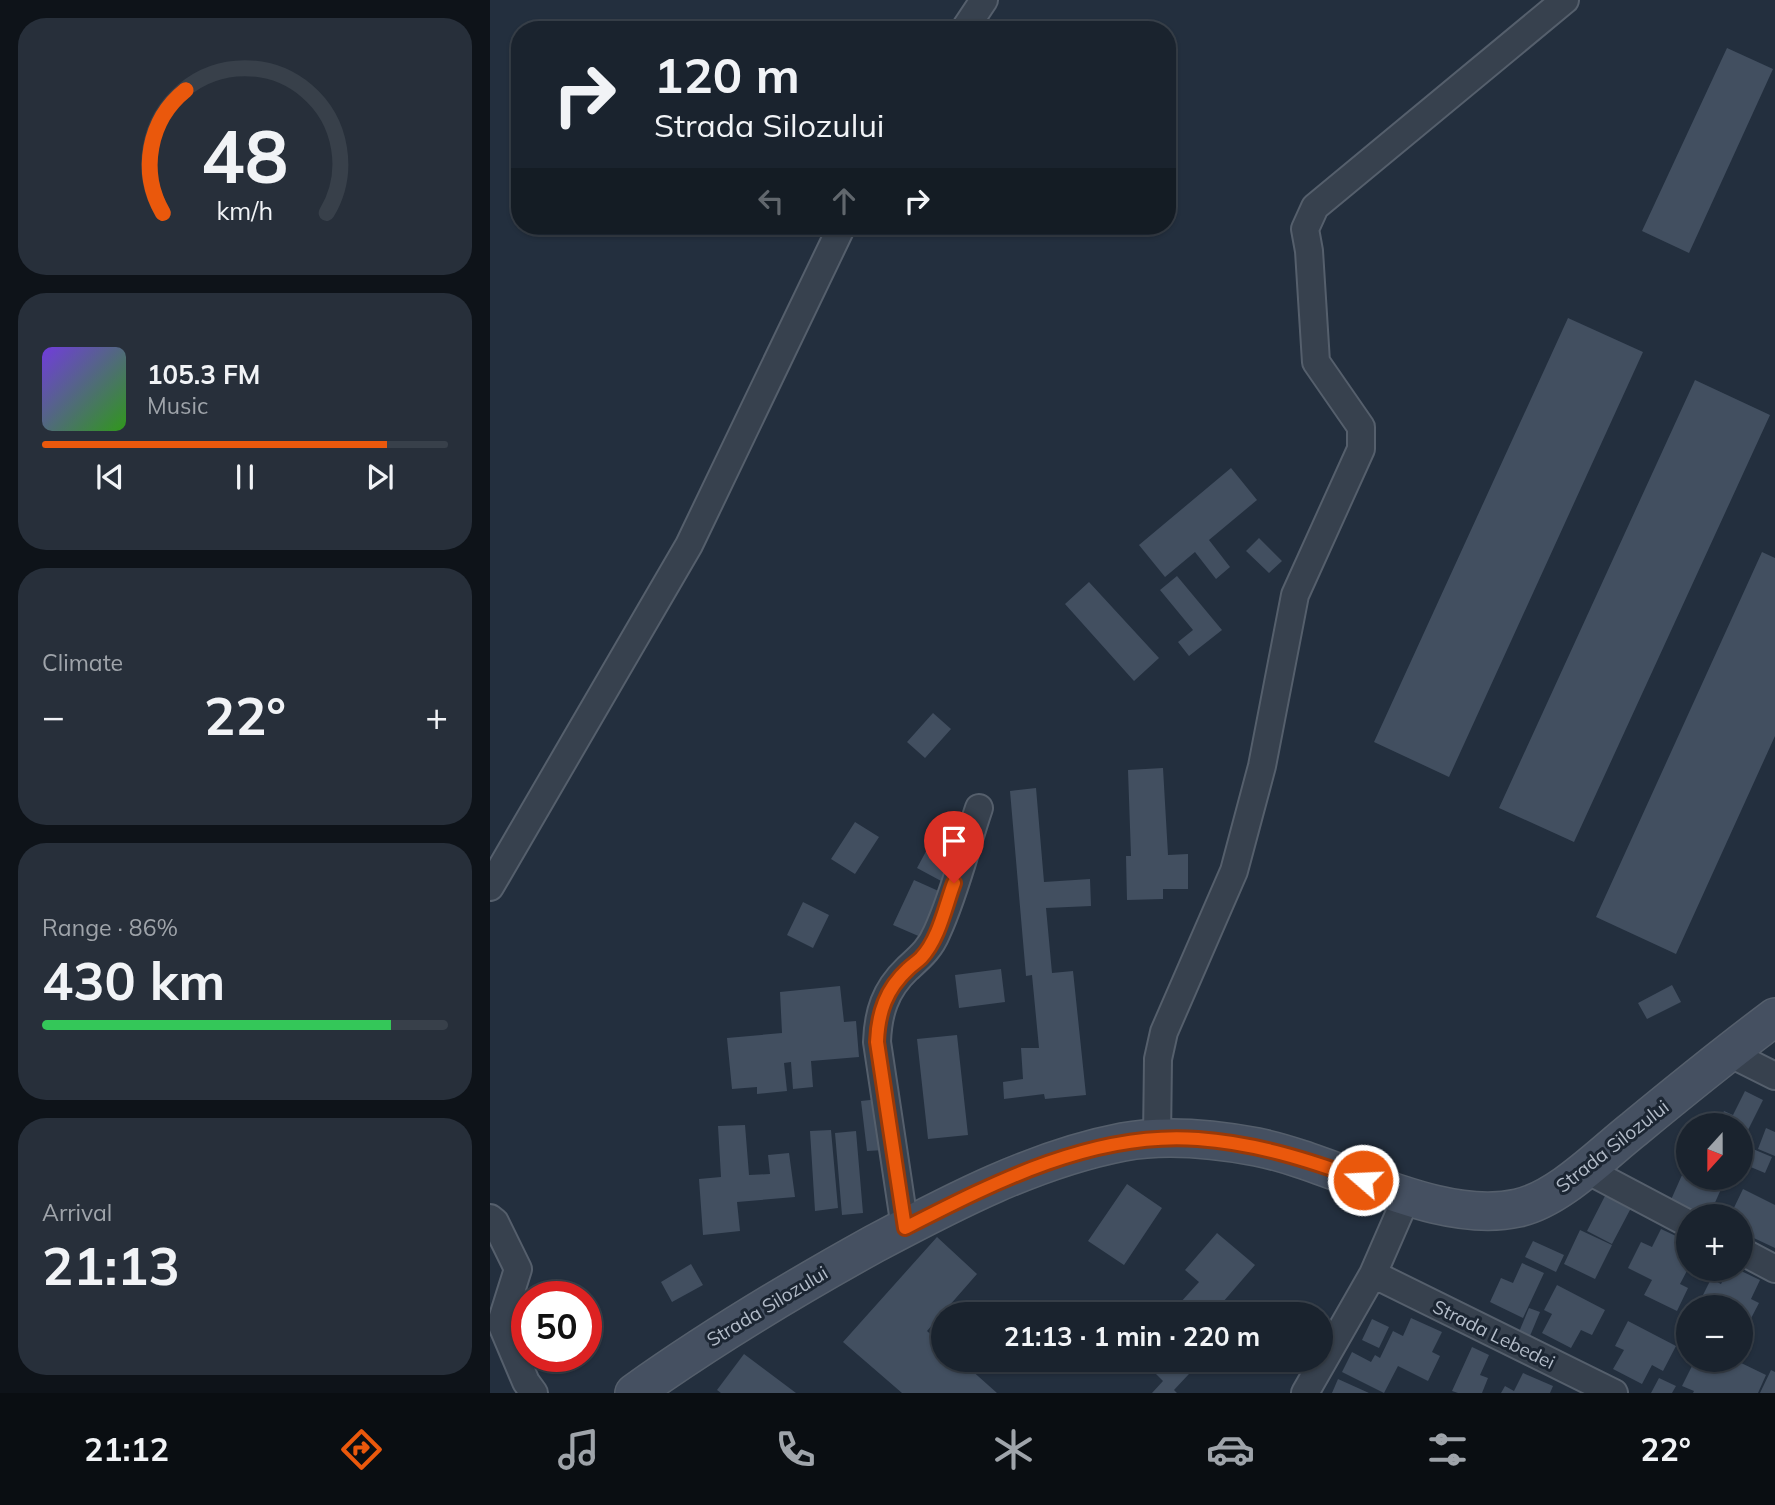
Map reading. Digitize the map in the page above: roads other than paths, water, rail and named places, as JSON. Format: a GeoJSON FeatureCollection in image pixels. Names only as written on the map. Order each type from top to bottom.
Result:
{"type":"FeatureCollection","features":[{"type":"Feature","properties":{"kind":"main road","name":"Strada Silozului"},"geometry":{"type":"LineString","coordinates":[[634,1393],[696,1349],[791,1289],[905,1228],[987,1187],[1027,1171],[1124,1142],[1196,1139],[1279,1151],[1407,1196],[1461,1209],[1495,1212],[1521,1207],[1545,1197],[1585,1169],[1775,1017]]}},
{"type":"Feature","properties":{"kind":"street"},"geometry":{"type":"LineString","coordinates":[[970,21],[984,0]]}},
{"type":"Feature","properties":{"kind":"street"},"geometry":{"type":"LineString","coordinates":[[1157,1139],[1158,1059],[1164,1032],[1234,871],[1262,766],[1295,595],[1361,449],[1361,427],[1316,362],[1309,251],[1305,229],[1315,207],[1565,0]]}},
{"type":"Feature","properties":{"kind":"street"},"geometry":{"type":"LineString","coordinates":[[490,887],[689,545],[838,235]]}},
{"type":"Feature","properties":{"kind":"street"},"geometry":{"type":"LineString","coordinates":[[905,1228],[877,1042],[878,1017],[884,999],[906,970],[922,958],[937,933],[979,808]]}},
{"type":"Feature","properties":{"kind":"street"},"geometry":{"type":"LineString","coordinates":[[1729,1054],[1775,1076]]}},
{"type":"Feature","properties":{"kind":"street"},"geometry":{"type":"LineString","coordinates":[[1585,1169],[1676,1217]]}},
{"type":"Feature","properties":{"kind":"street"},"geometry":{"type":"LineString","coordinates":[[1305,1393],[1373,1274],[1407,1196]]}},
{"type":"Feature","properties":{"kind":"street"},"geometry":{"type":"LineString","coordinates":[[490,1218],[495,1222],[518,1269],[501,1323],[526,1382],[534,1393]]}},
{"type":"Feature","properties":{"kind":"street"},"geometry":{"type":"LineString","coordinates":[[1753,1257],[1775,1269]]}},
{"type":"Feature","properties":{"kind":"street","name":"Strada Lebedei"},"geometry":{"type":"LineString","coordinates":[[1373,1274],[1614,1393]]}}]}
